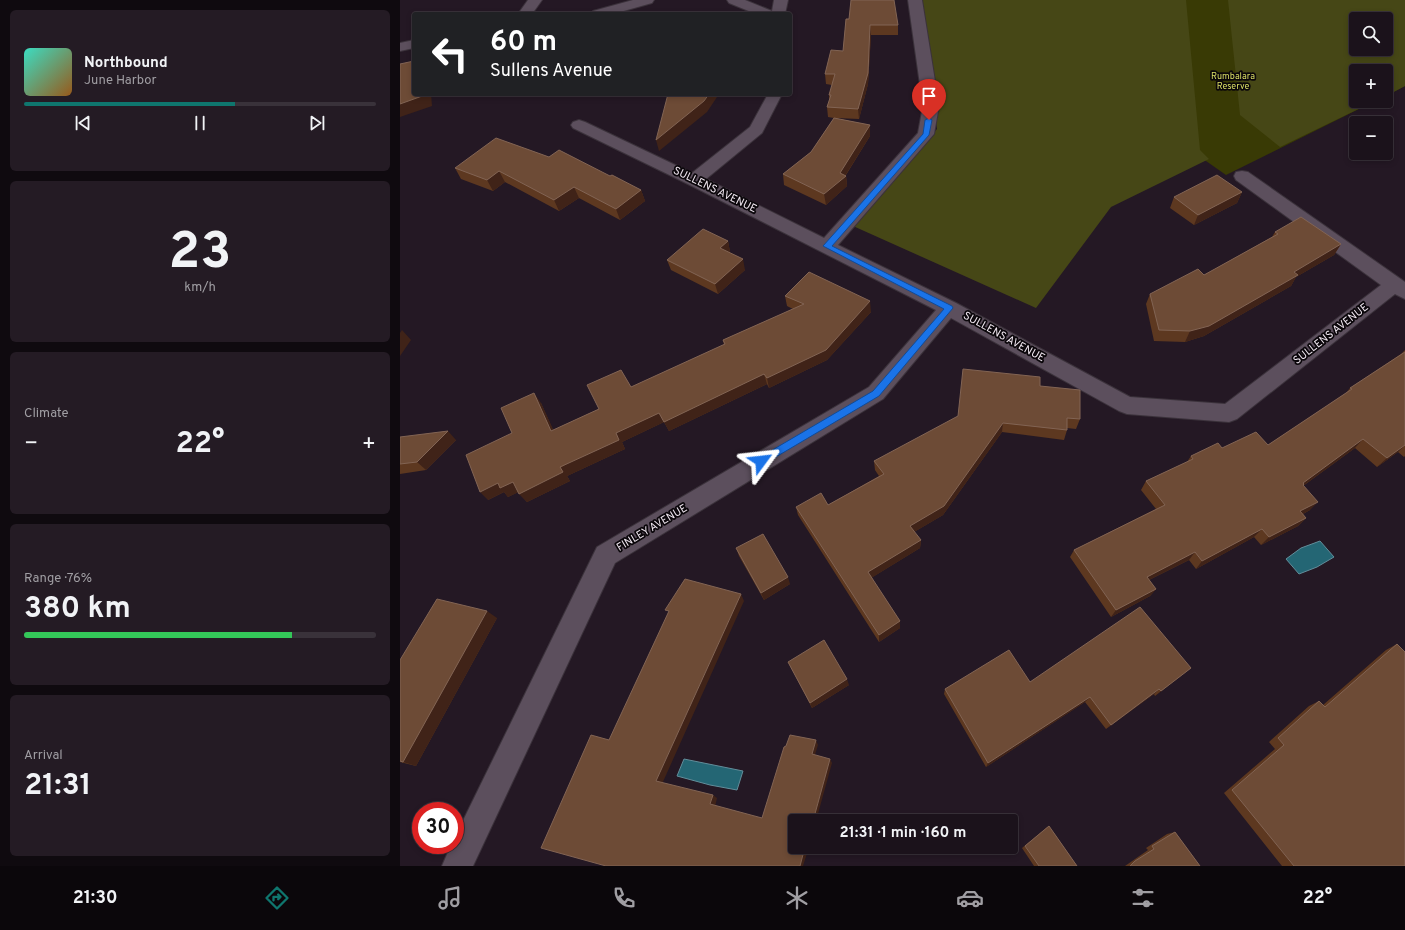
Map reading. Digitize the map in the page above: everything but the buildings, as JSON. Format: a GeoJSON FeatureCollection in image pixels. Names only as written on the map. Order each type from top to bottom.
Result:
{"type":"FeatureCollection","features":[{"type":"Feature","properties":{"kind":"street"},"geometry":{"type":"LineString","coordinates":[[526,12],[535,0]]}},
{"type":"Feature","properties":{"kind":"street"},"geometry":{"type":"LineString","coordinates":[[605,12],[646,0]]}},
{"type":"Feature","properties":{"kind":"street"},"geometry":{"type":"LineString","coordinates":[[734,0],[763,12]]}},
{"type":"Feature","properties":{"kind":"street"},"geometry":{"type":"LineString","coordinates":[[778,12],[781,0]]}},
{"type":"Feature","properties":{"kind":"street"},"geometry":{"type":"LineString","coordinates":[[827,246],[926,134],[931,106],[915,0]]}},
{"type":"Feature","properties":{"kind":"street"},"geometry":{"type":"LineString","coordinates":[[400,46],[412,44]]}},
{"type":"Feature","properties":{"kind":"street"},"geometry":{"type":"LineString","coordinates":[[694,180],[756,130],[774,96]]}},
{"type":"Feature","properties":{"kind":"street","name":"SULLENS AVENUE"},"geometry":{"type":"LineString","coordinates":[[579,125],[694,180],[949,308],[1127,404],[1229,413],[1399,289]]}},
{"type":"Feature","properties":{"kind":"street"},"geometry":{"type":"LineString","coordinates":[[1242,176],[1399,289]]}},
{"type":"Feature","properties":{"kind":"street","name":"FINLEY AVENUE"},"geometry":{"type":"LineString","coordinates":[[457,866],[606,555],[876,393],[949,308]]}},
{"type":"Feature","properties":{"kind":"green space","name":"Rumbalara Reserve"},"geometry":{"type":"Polygon","coordinates":[[[976,0],[1405,0],[1405,86],[1393,92],[1393,64],[1349,64],[1349,108],[1361,108],[1226,175],[976,0]]]}},
{"type":"Feature","properties":{"kind":"shaded area"},"geometry":{"type":"Polygon","coordinates":[[[920,0],[1186,0],[1200,150],[1209,159],[1111,207],[1036,308],[853,226],[937,129],[920,0]]]}},
{"type":"Feature","properties":{"kind":"shaded area"},"geometry":{"type":"Polygon","coordinates":[[[1228,0],[1405,0],[1405,86],[1393,92],[1393,64],[1349,64],[1349,108],[1361,108],[1280,147],[1240,115],[1228,0]]]}},
{"type":"Feature","properties":{"kind":"water"},"geometry":{"type":"Polygon","coordinates":[[[1320,541],[1334,557],[1317,567],[1299,574],[1286,559],[1301,548],[1320,541]]]}},
{"type":"Feature","properties":{"kind":"water"},"geometry":{"type":"Polygon","coordinates":[[[684,759],[743,771],[737,790],[710,785],[677,776],[684,759]]]}},
{"type":"Feature","properties":{"kind":"route"},"geometry":{"type":"LineString","coordinates":[[761,461],[876,393],[949,308],[827,246],[926,134],[929,120]]}}]}
